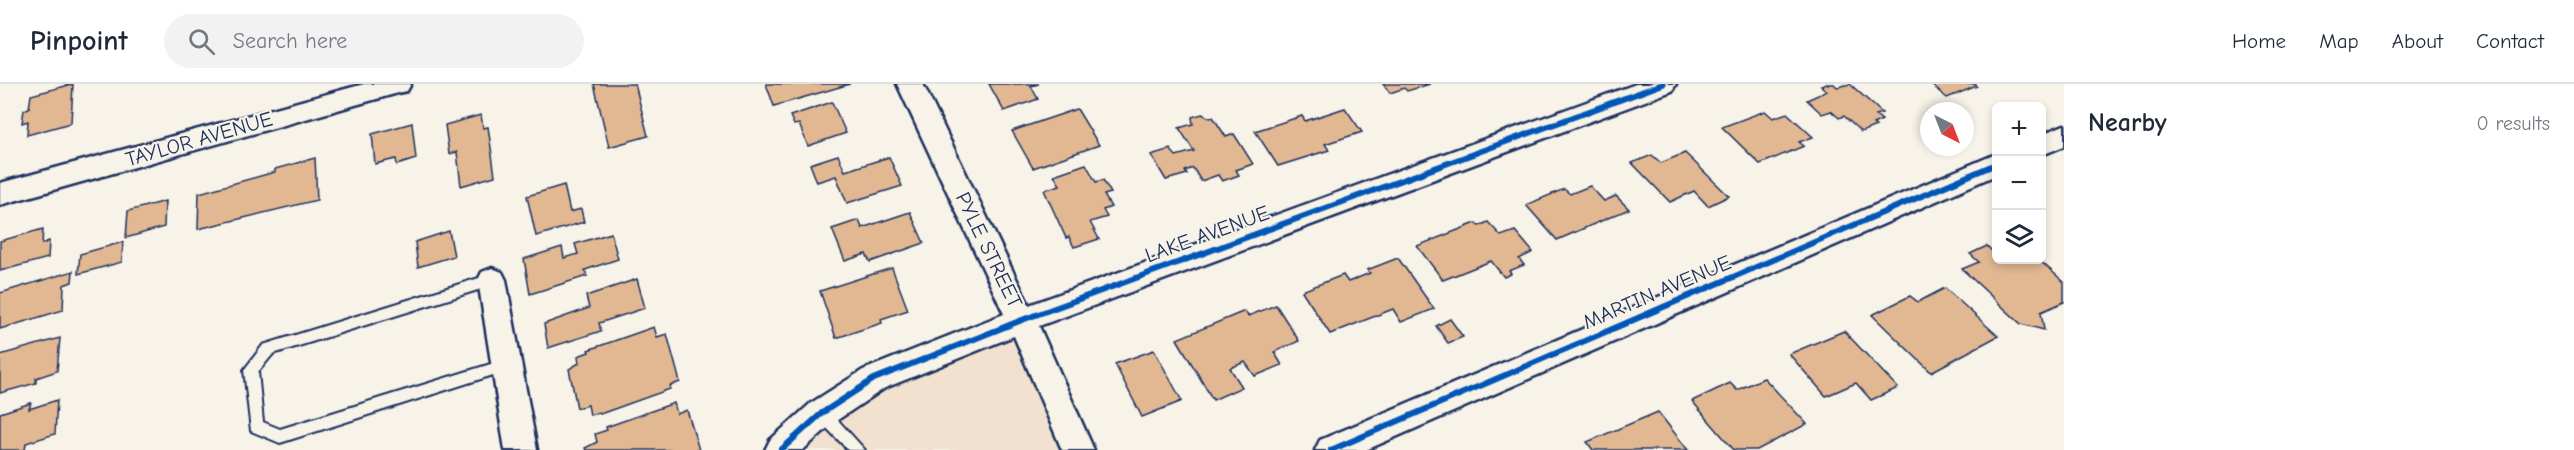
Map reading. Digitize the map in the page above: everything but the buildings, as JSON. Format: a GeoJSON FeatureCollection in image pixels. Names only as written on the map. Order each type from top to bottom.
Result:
{"type":"FeatureCollection","features":[{"type":"Feature","properties":{"kind":"street","name":"TAYLOR AVENUE"},"geometry":{"type":"LineString","coordinates":[[0,194],[398,84]]}},
{"type":"Feature","properties":{"kind":"street","name":"PYLE STREET"},"geometry":{"type":"LineString","coordinates":[[910,84],[1023,320],[1078,450]]}},
{"type":"Feature","properties":{"kind":"street","name":"LAKE AVENUE"},"geometry":{"type":"LineString","coordinates":[[781,450],[822,413],[874,379],[1023,320],[1663,84]]}},
{"type":"Feature","properties":{"kind":"street"},"geometry":{"type":"LineString","coordinates":[[2046,143],[2064,135]]}},
{"type":"Feature","properties":{"kind":"street","name":"MARTIN AVENUE"},"geometry":{"type":"LineString","coordinates":[[1331,450],[1992,166]]}},
{"type":"Feature","properties":{"kind":"street"},"geometry":{"type":"LineString","coordinates":[[492,280],[521,450]]}},
{"type":"Feature","properties":{"kind":"lane"},"geometry":{"type":"LineString","coordinates":[[492,280],[268,349],[251,370],[256,426],[280,436],[507,365]]}},
{"type":"Feature","properties":{"kind":"lane"},"geometry":{"type":"LineString","coordinates":[[822,413],[858,450]]}},
{"type":"Feature","properties":{"kind":"shaded area"},"geometry":{"type":"Polygon","coordinates":[[[1022,320],[1078,450],[781,450],[822,413],[1022,320]]]}},
{"type":"Feature","properties":{"kind":"cycle path"},"geometry":{"type":"LineString","coordinates":[[781,450],[822,413],[874,379],[1022,320],[1663,84]]}},
{"type":"Feature","properties":{"kind":"cycle path"},"geometry":{"type":"LineString","coordinates":[[1331,450],[1992,166]]}}]}
